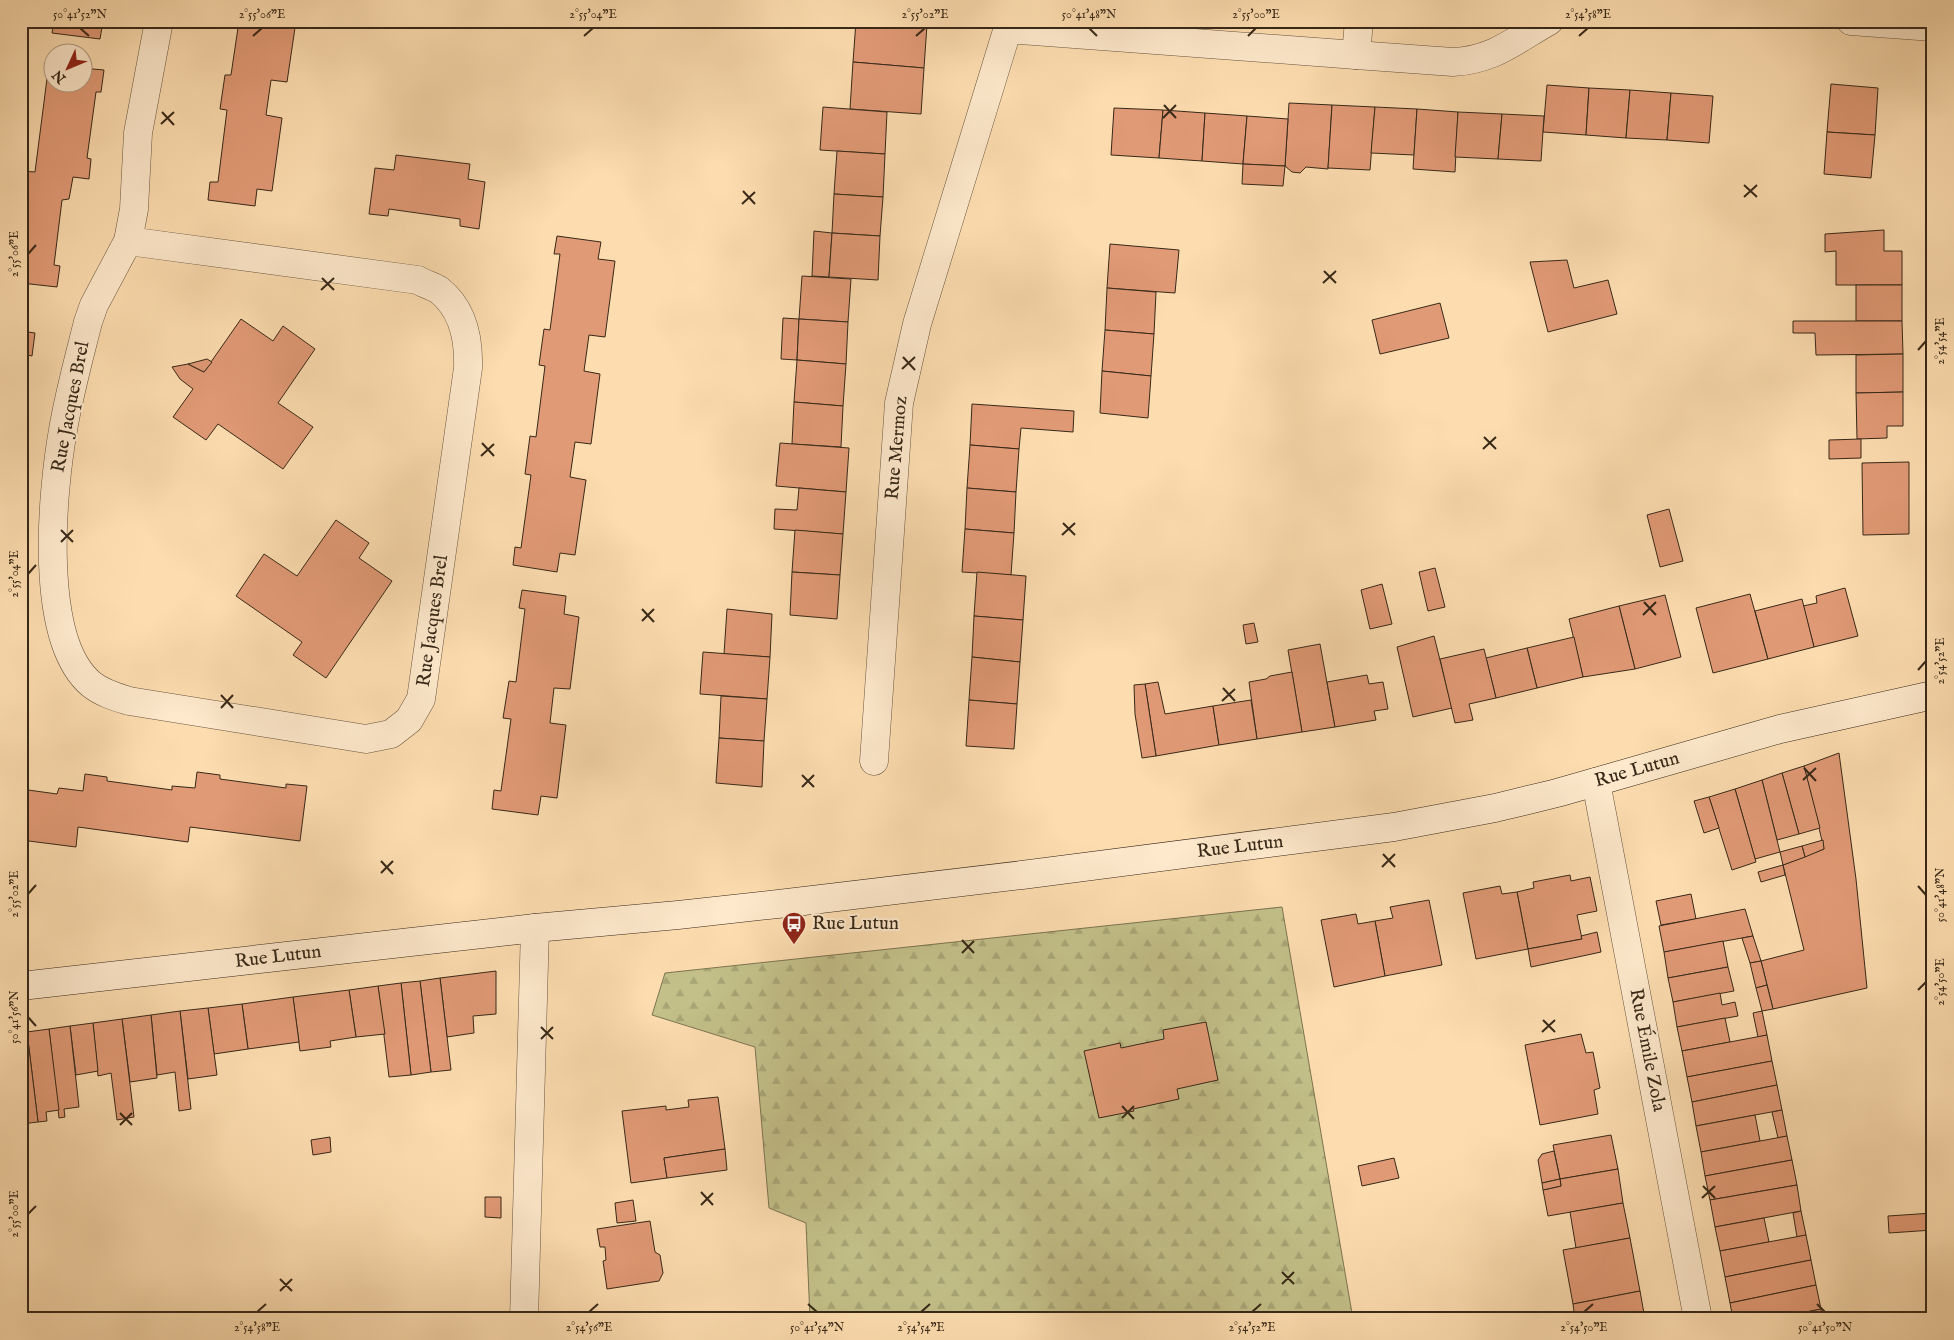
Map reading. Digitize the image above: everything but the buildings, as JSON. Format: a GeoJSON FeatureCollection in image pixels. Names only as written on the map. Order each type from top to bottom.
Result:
{"type":"FeatureCollection","features":[{"type":"Feature","properties":{"kind":"street","name":"Rue Jacques Brel"},"geometry":{"type":"LineString","coordinates":[[128,241],[418,280],[439,290],[455,308],[464,328],[469,346],[468,368],[432,633],[422,699],[409,720],[391,734],[366,739],[129,701],[108,694],[91,683],[75,664],[65,644],[54,583],[53,534],[62,430],[88,322],[94,305],[128,241],[134,209],[138,134],[159,21]]}},
{"type":"Feature","properties":{"kind":"street"},"geometry":{"type":"LineString","coordinates":[[1356,55],[1359,21]]}},
{"type":"Feature","properties":{"kind":"street","name":"Rue Mermoz"},"geometry":{"type":"LineString","coordinates":[[874,762],[899,403],[917,324],[1009,25],[1453,62],[1468,61],[1496,53],[1549,21]]}},
{"type":"Feature","properties":{"kind":"street"},"geometry":{"type":"LineString","coordinates":[[1851,21],[1933,27]]}},
{"type":"Feature","properties":{"kind":"street","name":"Rue Lutun"},"geometry":{"type":"LineString","coordinates":[[21,986],[535,928],[787,903],[1353,833],[1495,808],[1596,782],[1788,727],[1933,695]]}},
{"type":"Feature","properties":{"kind":"street","name":"Rue Émile Zola"},"geometry":{"type":"LineString","coordinates":[[1596,782],[1698,1319]]}},
{"type":"Feature","properties":{"kind":"street"},"geometry":{"type":"LineString","coordinates":[[524,1319],[535,928]]}},
{"type":"Feature","properties":{"kind":"green space"},"geometry":{"type":"Polygon","coordinates":[[[1282,907],[1353,1319],[810,1319],[806,1223],[769,1208],[755,1047],[652,1015],[665,973],[1282,907]]]}},
{"type":"Feature","properties":{"kind":"place","name":"Rue Lutun"},"geometry":{"type":"Point","coordinates":[794,945]}}]}
